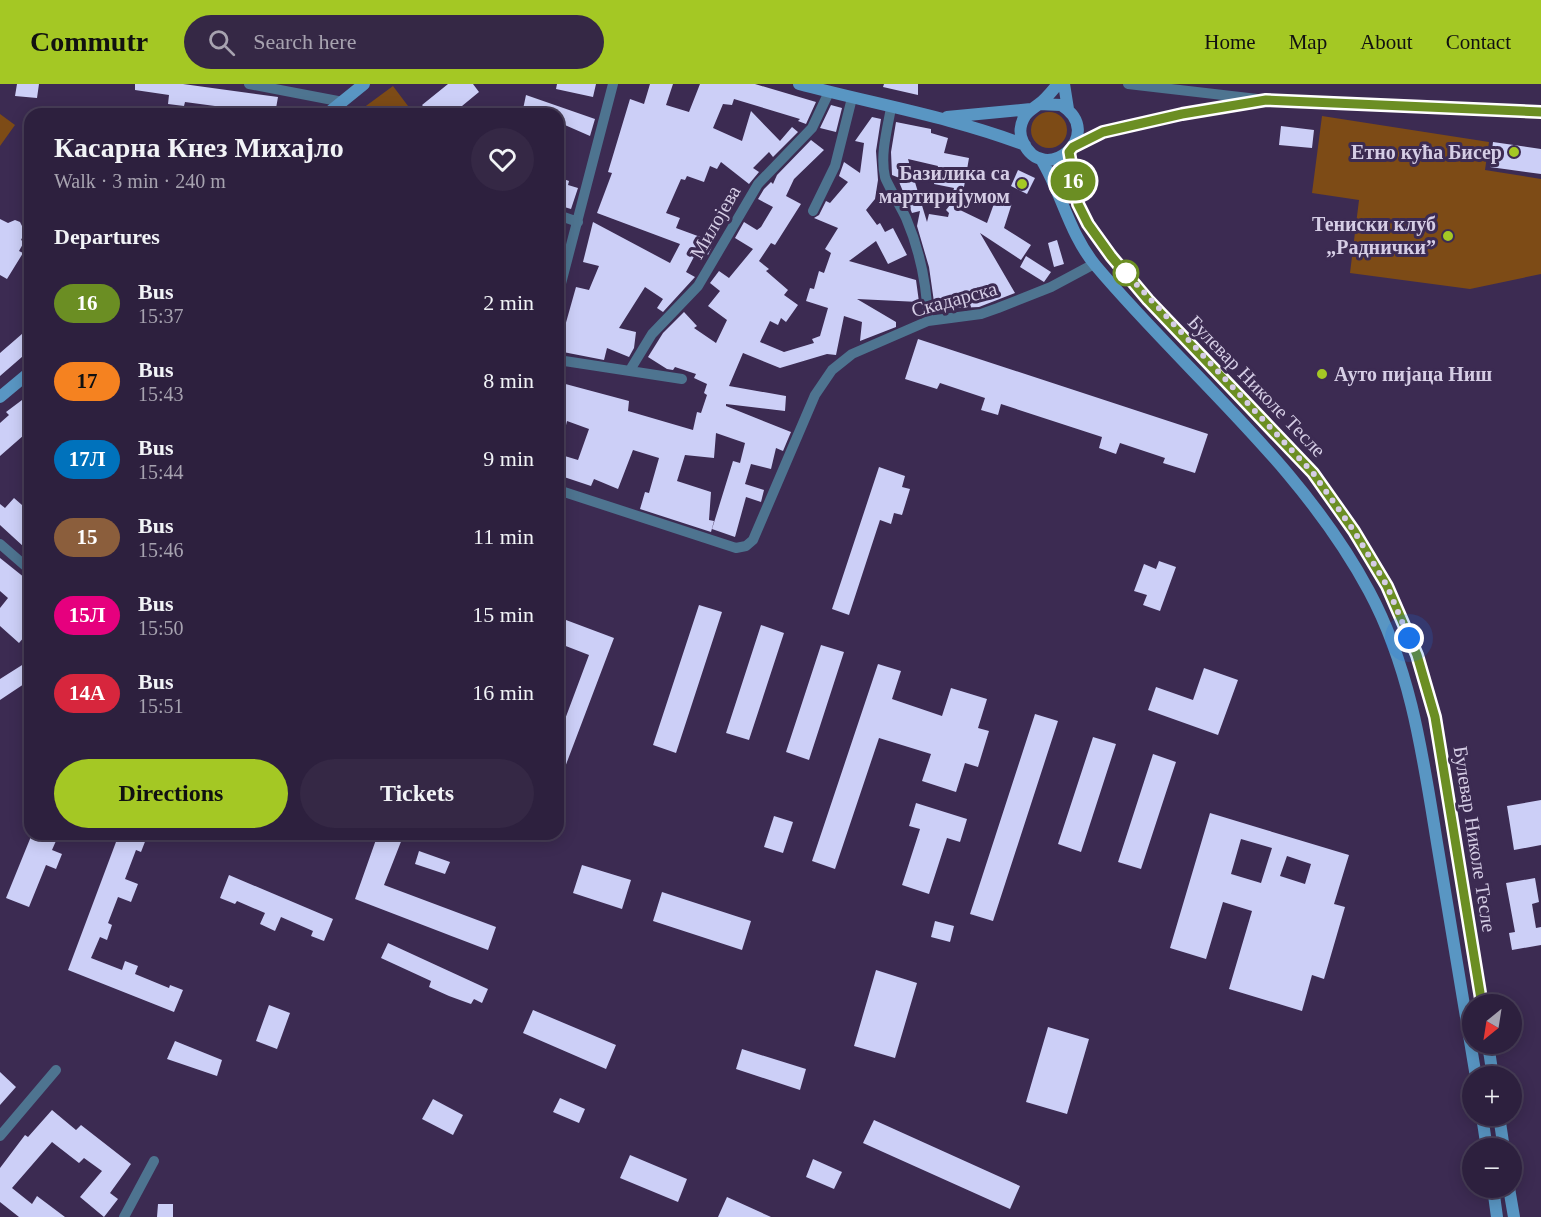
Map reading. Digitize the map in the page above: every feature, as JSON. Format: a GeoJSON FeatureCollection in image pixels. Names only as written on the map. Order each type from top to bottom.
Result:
{"type":"FeatureCollection","features":[{"type":"Feature","properties":{"kind":"main road"},"geometry":{"type":"LineString","coordinates":[[335,108],[364,84]]}},
{"type":"Feature","properties":{"kind":"main road"},"geometry":{"type":"LineString","coordinates":[[799,84],[940,118],[1024,145],[1021,126],[1035,107],[1058,84]]}},
{"type":"Feature","properties":{"kind":"main road","name":"Булевар Николе Тесле"},"geometry":{"type":"LineString","coordinates":[[1064,84],[1068,109],[1078,127],[1071,150],[1078,204],[1088,224],[1148,300],[1313,473],[1354,531],[1387,586],[1417,655],[1435,717],[1480,994]]}},
{"type":"Feature","properties":{"kind":"main road"},"geometry":{"type":"LineString","coordinates":[[940,118],[1054,103],[1068,109]]}},
{"type":"Feature","properties":{"kind":"main road","name":"Булевар Николе Тесле"},"geometry":{"type":"LineString","coordinates":[[1024,145],[1041,159],[1051,175],[1063,211],[1094,264],[1300,486],[1340,542],[1370,592],[1400,662],[1417,723],[1474,1066]]}},
{"type":"Feature","properties":{"kind":"main road"},"geometry":{"type":"LineString","coordinates":[[1041,159],[1056,159],[1071,150]]}},
{"type":"Feature","properties":{"kind":"main road"},"geometry":{"type":"LineString","coordinates":[[0,397],[24,380]]}},
{"type":"Feature","properties":{"kind":"main road"},"geometry":{"type":"LineString","coordinates":[[1494,1198],[1497,1217]]}},
{"type":"Feature","properties":{"kind":"main road"},"geometry":{"type":"LineString","coordinates":[[1511,1198],[1514,1217]]}},
{"type":"Feature","properties":{"kind":"street"},"geometry":{"type":"LineString","coordinates":[[249,84],[343,102]]}},
{"type":"Feature","properties":{"kind":"street"},"geometry":{"type":"LineString","coordinates":[[564,273],[613,84]]}},
{"type":"Feature","properties":{"kind":"street"},"geometry":{"type":"LineString","coordinates":[[1128,84],[1266,100],[1541,112]]}},
{"type":"Feature","properties":{"kind":"street","name":"Милојева"},"geometry":{"type":"LineString","coordinates":[[630,370],[652,334],[698,286],[758,184],[808,134],[822,111],[829,92]]}},
{"type":"Feature","properties":{"kind":"street"},"geometry":{"type":"LineString","coordinates":[[813,211],[835,166],[852,98]]}},
{"type":"Feature","properties":{"kind":"street"},"geometry":{"type":"LineString","coordinates":[[1071,150],[1103,132],[1182,114],[1266,100]]}},
{"type":"Feature","properties":{"kind":"street"},"geometry":{"type":"LineString","coordinates":[[891,108],[886,139],[885,179],[894,192],[919,255],[927,288],[928,321]]}},
{"type":"Feature","properties":{"kind":"street"},"geometry":{"type":"LineString","coordinates":[[564,217],[578,222]]}},
{"type":"Feature","properties":{"kind":"street","name":"Скадарска"},"geometry":{"type":"LineString","coordinates":[[564,492],[736,548],[746,546],[753,540],[823,380],[840,362],[928,321],[981,314],[1051,286],[1094,264]]}},
{"type":"Feature","properties":{"kind":"street"},"geometry":{"type":"LineString","coordinates":[[564,361],[682,380]]}},
{"type":"Feature","properties":{"kind":"street"},"geometry":{"type":"LineString","coordinates":[[0,544],[24,565]]}},
{"type":"Feature","properties":{"kind":"street"},"geometry":{"type":"LineString","coordinates":[[0,1136],[56,1071]]}},
{"type":"Feature","properties":{"kind":"street"},"geometry":{"type":"LineString","coordinates":[[124,1217],[153,1161]]}},
{"type":"Feature","properties":{"kind":"shaded area"},"geometry":{"type":"Polygon","coordinates":[[[393,86],[410,108],[363,108],[393,86]]]}},
{"type":"Feature","properties":{"kind":"shaded area"},"geometry":{"type":"Polygon","coordinates":[[[1049,112],[1062,117],[1067,130],[1062,143],[1049,148],[1036,143],[1031,130],[1036,117],[1049,112]]]}},
{"type":"Feature","properties":{"kind":"shaded area"},"geometry":{"type":"Polygon","coordinates":[[[0,114],[15,125],[0,146],[0,114]]]}},
{"type":"Feature","properties":{"kind":"shaded area","name":"Тениски клуб „Раднички”"},"geometry":{"type":"Polygon","coordinates":[[[1322,116],[1489,142],[1485,170],[1541,179],[1541,274],[1470,289],[1350,273],[1359,200],[1312,193],[1322,116]]]}},
{"type":"Feature","properties":{"kind":"building"},"geometry":{"type":"Polygon","coordinates":[[[17,84],[39,84],[37,98],[15,96],[17,84]]]}},
{"type":"Feature","properties":{"kind":"building"},"geometry":{"type":"Polygon","coordinates":[[[135,84],[183,84],[278,97],[276,108],[230,108],[185,102],[184,106],[168,104],[169,95],[135,90],[135,84]]]}},
{"type":"Feature","properties":{"kind":"building"},"geometry":{"type":"Polygon","coordinates":[[[448,84],[473,84],[479,92],[462,106],[464,108],[425,108],[422,105],[448,84]]]}},
{"type":"Feature","properties":{"kind":"building"},"geometry":{"type":"Polygon","coordinates":[[[557,84],[596,84],[593,97],[556,89],[557,84]]]}},
{"type":"Feature","properties":{"kind":"building"},"geometry":{"type":"Polygon","coordinates":[[[650,84],[673,84],[666,105],[689,112],[700,84],[755,84],[816,102],[806,124],[798,121],[800,119],[734,99],[732,105],[723,104],[713,128],[742,141],[751,111],[780,141],[792,127],[798,132],[773,157],[769,152],[753,168],[759,172],[749,184],[721,162],[717,169],[710,166],[704,182],[687,176],[685,180],[681,179],[666,213],[680,218],[676,228],[714,242],[708,255],[697,251],[686,272],[695,277],[663,312],[657,308],[663,299],[645,287],[619,328],[636,332],[634,348],[629,357],[607,348],[604,360],[564,352],[564,330],[576,287],[589,290],[599,266],[583,262],[593,222],[670,263],[680,244],[597,213],[612,173],[608,172],[630,99],[644,104],[650,84]]]}},
{"type":"Feature","properties":{"kind":"building"},"geometry":{"type":"Polygon","coordinates":[[[884,84],[918,84],[918,95],[883,87],[884,84]]]}},
{"type":"Feature","properties":{"kind":"building"},"geometry":{"type":"Polygon","coordinates":[[[526,95],[563,108],[523,108],[526,95]]]}},
{"type":"Feature","properties":{"kind":"building"},"geometry":{"type":"Polygon","coordinates":[[[831,105],[842,108],[836,132],[820,128],[831,105]]]}},
{"type":"Feature","properties":{"kind":"building"},"geometry":{"type":"Polygon","coordinates":[[[564,108],[595,119],[590,136],[564,125],[564,108]]]}},
{"type":"Feature","properties":{"kind":"building"},"geometry":{"type":"Polygon","coordinates":[[[872,117],[881,119],[876,151],[878,180],[875,199],[866,210],[877,225],[880,223],[885,232],[893,228],[907,255],[888,264],[876,241],[849,261],[916,280],[919,302],[857,299],[896,322],[896,327],[860,341],[862,322],[844,316],[836,355],[827,354],[780,368],[743,353],[729,386],[786,396],[785,411],[726,404],[726,406],[791,432],[783,451],[776,448],[771,469],[751,464],[745,484],[764,490],[761,502],[746,497],[735,537],[712,529],[733,461],[740,463],[745,443],[716,433],[714,458],[685,455],[677,481],[711,492],[709,520],[714,521],[711,532],[640,509],[645,492],[649,493],[659,458],[633,450],[618,489],[594,479],[591,486],[564,477],[564,456],[578,460],[589,429],[567,421],[564,434],[564,384],[629,401],[628,411],[693,430],[697,412],[701,413],[707,395],[704,393],[707,384],[694,378],[696,374],[675,367],[673,370],[667,369],[648,357],[663,333],[684,312],[697,326],[694,328],[716,343],[727,320],[708,306],[720,291],[710,283],[719,271],[729,278],[753,249],[735,238],[744,222],[757,230],[761,227],[773,207],[758,199],[764,189],[771,182],[773,184],[777,175],[811,140],[824,150],[794,179],[786,196],[801,204],[775,245],[771,243],[759,261],[769,269],[766,271],[788,290],[784,295],[798,305],[786,322],[781,318],[778,325],[770,321],[760,342],[784,352],[814,343],[812,339],[820,336],[828,308],[806,301],[810,288],[814,289],[819,271],[824,273],[831,253],[825,249],[838,228],[814,218],[819,215],[826,201],[830,203],[848,182],[839,176],[844,162],[860,173],[864,143],[855,141],[872,117]]]}},
{"type":"Feature","properties":{"kind":"building"},"geometry":{"type":"Polygon","coordinates":[[[896,122],[931,129],[931,133],[948,138],[944,153],[969,158],[960,210],[987,223],[996,198],[1012,203],[1004,228],[1031,245],[1021,260],[980,233],[1015,293],[979,307],[935,309],[929,267],[917,226],[920,211],[912,213],[897,177],[892,175],[891,152],[896,122]],[[908,159],[927,222],[929,214],[948,217],[949,213],[946,210],[950,205],[954,188],[934,184],[938,166],[908,159]]]}},
{"type":"Feature","properties":{"kind":"building"},"geometry":{"type":"Polygon","coordinates":[[[1281,126],[1314,130],[1312,148],[1279,145],[1281,126]]]}},
{"type":"Feature","properties":{"kind":"building"},"geometry":{"type":"Polygon","coordinates":[[[1493,142],[1541,149],[1541,174],[1490,167],[1493,142]]]}},
{"type":"Feature","properties":{"kind":"building","name":"Базилика са мартиријумом"},"geometry":{"type":"Polygon","coordinates":[[[1018,170],[1035,178],[1027,194],[1011,186],[1018,170]]]}},
{"type":"Feature","properties":{"kind":"building"},"geometry":{"type":"Polygon","coordinates":[[[564,179],[569,181],[568,185],[578,188],[571,209],[564,207],[564,179]]]}},
{"type":"Feature","properties":{"kind":"building"},"geometry":{"type":"Polygon","coordinates":[[[0,219],[8,223],[15,220],[20,222],[24,230],[21,240],[24,242],[19,251],[23,253],[7,279],[0,275],[0,219]]]}},
{"type":"Feature","properties":{"kind":"building"},"geometry":{"type":"Polygon","coordinates":[[[1057,240],[1064,264],[1054,267],[1048,243],[1057,240]]]}},
{"type":"Feature","properties":{"kind":"building"},"geometry":{"type":"Polygon","coordinates":[[[1026,256],[1051,272],[1044,282],[1020,267],[1026,256]]]}},
{"type":"Feature","properties":{"kind":"building"},"geometry":{"type":"Polygon","coordinates":[[[24,332],[24,355],[0,376],[0,353],[24,332]]]}},
{"type":"Feature","properties":{"kind":"building"},"geometry":{"type":"Polygon","coordinates":[[[918,339],[1208,434],[1195,473],[1163,463],[1165,458],[1120,443],[1116,454],[1099,448],[1102,437],[1001,404],[998,415],[981,410],[985,398],[940,383],[937,389],[905,379],[918,339]]]}},
{"type":"Feature","properties":{"kind":"building"},"geometry":{"type":"Polygon","coordinates":[[[24,398],[24,435],[0,456],[0,423],[9,415],[6,412],[24,398]]]}},
{"type":"Feature","properties":{"kind":"building"},"geometry":{"type":"Polygon","coordinates":[[[879,467],[905,476],[902,487],[910,489],[902,515],[894,513],[891,524],[880,520],[849,615],[832,609],[879,467]]]}},
{"type":"Feature","properties":{"kind":"building"},"geometry":{"type":"Polygon","coordinates":[[[14,498],[24,507],[24,547],[0,525],[0,504],[5,508],[14,498]]]}},
{"type":"Feature","properties":{"kind":"building"},"geometry":{"type":"Polygon","coordinates":[[[0,558],[24,577],[24,637],[19,643],[0,626],[0,608],[8,598],[0,591],[0,558]]]}},
{"type":"Feature","properties":{"kind":"building"},"geometry":{"type":"Polygon","coordinates":[[[1159,561],[1176,567],[1160,611],[1143,605],[1147,595],[1134,591],[1144,564],[1156,569],[1159,561]]]}},
{"type":"Feature","properties":{"kind":"building"},"geometry":{"type":"Polygon","coordinates":[[[699,605],[722,612],[676,753],[653,745],[699,605]]]}},
{"type":"Feature","properties":{"kind":"building"},"geometry":{"type":"Polygon","coordinates":[[[564,619],[614,638],[564,770],[564,722],[589,655],[564,645],[564,619]]]}},
{"type":"Feature","properties":{"kind":"building"},"geometry":{"type":"Polygon","coordinates":[[[761,625],[784,633],[749,740],[726,733],[761,625]]]}},
{"type":"Feature","properties":{"kind":"building"},"geometry":{"type":"Polygon","coordinates":[[[821,645],[844,652],[809,760],[786,752],[821,645]]]}},
{"type":"Feature","properties":{"kind":"building"},"geometry":{"type":"Polygon","coordinates":[[[24,664],[24,684],[0,700],[0,679],[24,664]]]}},
{"type":"Feature","properties":{"kind":"building"},"geometry":{"type":"Polygon","coordinates":[[[878,664],[901,671],[892,699],[942,716],[951,688],[987,699],[978,728],[989,731],[978,767],[965,763],[956,792],[922,781],[931,754],[879,738],[835,869],[812,861],[878,664]]]}},
{"type":"Feature","properties":{"kind":"building"},"geometry":{"type":"Polygon","coordinates":[[[1204,668],[1238,680],[1218,735],[1148,710],[1156,687],[1193,700],[1204,668]]]}},
{"type":"Feature","properties":{"kind":"building"},"geometry":{"type":"Polygon","coordinates":[[[1035,714],[1058,721],[993,921],[970,914],[1035,714]]]}},
{"type":"Feature","properties":{"kind":"building"},"geometry":{"type":"Polygon","coordinates":[[[1093,737],[1116,744],[1081,852],[1058,844],[1093,737]]]}},
{"type":"Feature","properties":{"kind":"building"},"geometry":{"type":"Polygon","coordinates":[[[1153,754],[1176,762],[1141,869],[1118,862],[1153,754]]]}},
{"type":"Feature","properties":{"kind":"building"},"geometry":{"type":"Polygon","coordinates":[[[1541,800],[1541,845],[1514,850],[1507,806],[1541,800]]]}},
{"type":"Feature","properties":{"kind":"building"},"geometry":{"type":"Polygon","coordinates":[[[916,803],[967,819],[960,842],[947,838],[929,894],[902,885],[920,829],[909,826],[916,803]]]}},
{"type":"Feature","properties":{"kind":"building"},"geometry":{"type":"Polygon","coordinates":[[[1210,813],[1349,855],[1334,904],[1345,907],[1324,979],[1312,975],[1302,1011],[1229,989],[1252,911],[1223,902],[1206,959],[1170,948],[1210,813]],[[1241,839],[1231,874],[1261,883],[1272,848],[1241,839]],[[1287,856],[1280,876],[1305,884],[1311,864],[1287,856]]]}},
{"type":"Feature","properties":{"kind":"building"},"geometry":{"type":"Polygon","coordinates":[[[774,816],[793,822],[783,853],[764,847],[774,816]]]}},
{"type":"Feature","properties":{"kind":"building"},"geometry":{"type":"Polygon","coordinates":[[[30,840],[56,840],[52,850],[62,854],[56,869],[46,865],[29,907],[6,898],[30,840]]]}},
{"type":"Feature","properties":{"kind":"building"},"geometry":{"type":"Polygon","coordinates":[[[117,840],[146,840],[141,852],[136,850],[125,879],[138,884],[131,902],[118,897],[108,923],[112,925],[107,940],[100,937],[91,958],[122,970],[125,961],[138,966],[135,974],[169,988],[170,985],[183,990],[174,1012],[68,970],[117,840]]]}},
{"type":"Feature","properties":{"kind":"building"},"geometry":{"type":"Polygon","coordinates":[[[376,840],[402,840],[384,885],[496,927],[488,950],[355,899],[376,840]]]}},
{"type":"Feature","properties":{"kind":"building"},"geometry":{"type":"Polygon","coordinates":[[[419,851],[450,862],[445,874],[415,864],[419,851]]]}},
{"type":"Feature","properties":{"kind":"building"},"geometry":{"type":"Polygon","coordinates":[[[582,865],[631,880],[622,909],[573,893],[582,865]]]}},
{"type":"Feature","properties":{"kind":"building"},"geometry":{"type":"Polygon","coordinates":[[[229,875],[333,919],[324,941],[311,936],[313,931],[281,917],[275,931],[260,924],[265,913],[237,901],[235,904],[220,898],[229,875]]]}},
{"type":"Feature","properties":{"kind":"building"},"geometry":{"type":"Polygon","coordinates":[[[1535,878],[1539,902],[1532,904],[1536,928],[1541,927],[1541,945],[1512,950],[1509,933],[1515,932],[1506,883],[1535,878]]]}},
{"type":"Feature","properties":{"kind":"building"},"geometry":{"type":"Polygon","coordinates":[[[662,892],[751,921],[742,950],[653,921],[662,892]]]}},
{"type":"Feature","properties":{"kind":"building"},"geometry":{"type":"Polygon","coordinates":[[[935,921],[954,926],[950,942],[931,937],[935,921]]]}},
{"type":"Feature","properties":{"kind":"building"},"geometry":{"type":"Polygon","coordinates":[[[388,943],[488,989],[482,1003],[474,999],[471,1004],[449,996],[429,987],[431,981],[381,958],[388,943]]]}},
{"type":"Feature","properties":{"kind":"building"},"geometry":{"type":"Polygon","coordinates":[[[876,970],[917,983],[895,1058],[854,1046],[876,970]]]}},
{"type":"Feature","properties":{"kind":"building"},"geometry":{"type":"Polygon","coordinates":[[[269,1005],[290,1013],[277,1049],[256,1041],[269,1005]]]}},
{"type":"Feature","properties":{"kind":"building"},"geometry":{"type":"Polygon","coordinates":[[[533,1010],[616,1045],[606,1069],[523,1033],[533,1010]]]}},
{"type":"Feature","properties":{"kind":"building"},"geometry":{"type":"Polygon","coordinates":[[[1048,1027],[1089,1039],[1067,1114],[1026,1102],[1048,1027]]]}},
{"type":"Feature","properties":{"kind":"building"},"geometry":{"type":"Polygon","coordinates":[[[175,1041],[222,1060],[217,1076],[167,1059],[175,1041]]]}},
{"type":"Feature","properties":{"kind":"building"},"geometry":{"type":"Polygon","coordinates":[[[742,1049],[806,1069],[800,1090],[736,1069],[742,1049]]]}},
{"type":"Feature","properties":{"kind":"building"},"geometry":{"type":"Polygon","coordinates":[[[0,1072],[16,1087],[0,1105],[0,1072]]]}},
{"type":"Feature","properties":{"kind":"building"},"geometry":{"type":"Polygon","coordinates":[[[560,1098],[585,1109],[579,1123],[553,1112],[560,1098]]]}},
{"type":"Feature","properties":{"kind":"building"},"geometry":{"type":"Polygon","coordinates":[[[433,1099],[463,1115],[453,1135],[422,1119],[433,1099]]]}},
{"type":"Feature","properties":{"kind":"building"},"geometry":{"type":"Polygon","coordinates":[[[52,1110],[76,1130],[81,1125],[131,1164],[110,1193],[118,1199],[104,1217],[80,1197],[102,1171],[84,1158],[79,1163],[52,1142],[12,1188],[32,1204],[37,1196],[65,1217],[19,1217],[0,1202],[0,1168],[25,1135],[28,1137],[52,1110]]]}},
{"type":"Feature","properties":{"kind":"building"},"geometry":{"type":"Polygon","coordinates":[[[874,1120],[1020,1186],[1010,1209],[863,1143],[874,1120]]]}},
{"type":"Feature","properties":{"kind":"building"},"geometry":{"type":"Polygon","coordinates":[[[630,1155],[687,1179],[678,1202],[620,1178],[630,1155]]]}},
{"type":"Feature","properties":{"kind":"building"},"geometry":{"type":"Polygon","coordinates":[[[813,1159],[842,1172],[834,1189],[806,1177],[813,1159]]]}},
{"type":"Feature","properties":{"kind":"building"},"geometry":{"type":"Polygon","coordinates":[[[727,1197],[771,1217],[718,1217],[727,1197]]]}},
{"type":"Feature","properties":{"kind":"building"},"geometry":{"type":"Polygon","coordinates":[[[158,1204],[173,1204],[173,1217],[157,1217],[158,1204]]]}},
{"type":"Feature","properties":{"kind":"bus line","name":"16"},"geometry":{"type":"LineString","coordinates":[[1480,994],[1435,717],[1417,655],[1387,586],[1354,531],[1313,473],[1148,300],[1111,256],[1088,224],[1078,204],[1069,152],[1073,147],[1103,132],[1182,114],[1232,108],[1266,100],[1541,112]]}},
{"type":"Feature","properties":{"kind":"place","name":"Етно кућа Бисер"},"geometry":{"type":"Point","coordinates":[1514,152]}},
{"type":"Feature","properties":{"kind":"place","name":"Базилика са мартиријумом"},"geometry":{"type":"Point","coordinates":[1022,184]}},
{"type":"Feature","properties":{"kind":"place","name":"Тениски клуб „Раднички”"},"geometry":{"type":"Point","coordinates":[1448,236]}},
{"type":"Feature","properties":{"kind":"place","name":"Ауто пијаца Ниш"},"geometry":{"type":"Point","coordinates":[1322,374]}},
{"type":"Feature","properties":{"kind":"route"},"geometry":{"type":"LineString","coordinates":[[1126,273],[1124,271],[1148,300],[1313,473],[1354,531],[1387,586],[1409,638]]}}]}
